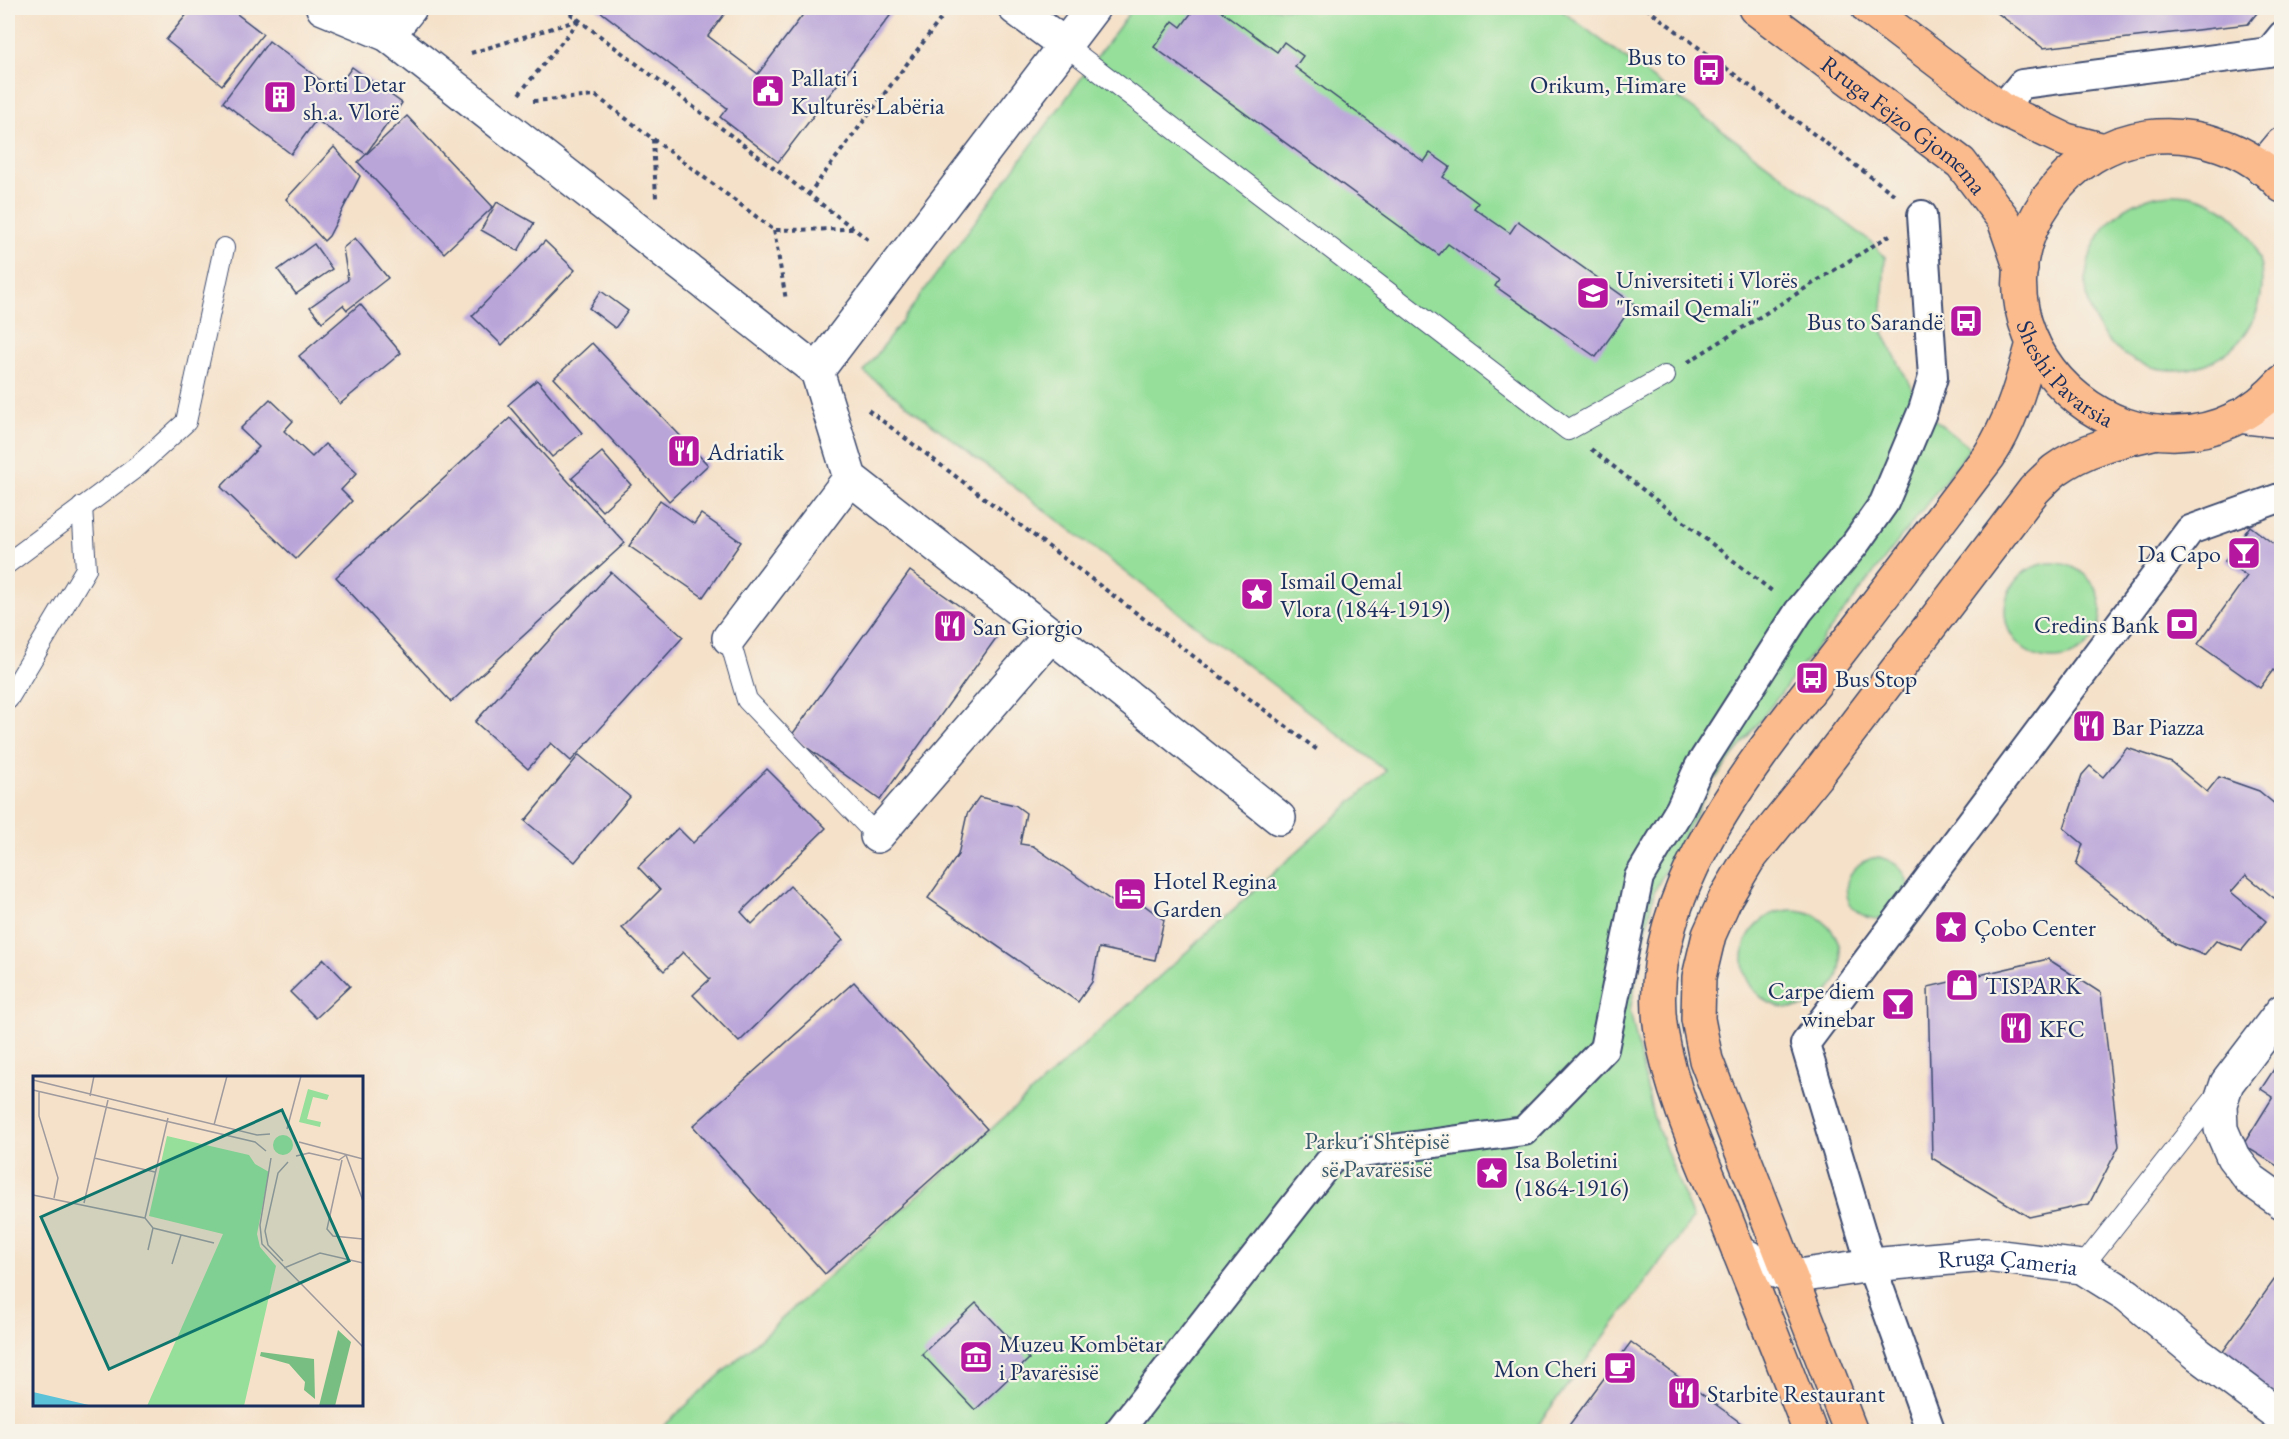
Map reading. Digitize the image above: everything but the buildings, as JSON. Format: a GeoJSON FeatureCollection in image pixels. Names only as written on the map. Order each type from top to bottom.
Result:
{"type":"FeatureCollection","features":[{"type":"Feature","properties":{"kind":"main road","name":"Rruga Fejzo Gjomema"},"geometry":{"type":"LineString","coordinates":[[1755,8],[1961,163],[2004,220],[2021,269]]}},
{"type":"Feature","properties":{"kind":"main road"},"geometry":{"type":"LineString","coordinates":[[1868,8],[2001,108],[2067,141],[2104,150]]}},
{"type":"Feature","properties":{"kind":"main road","name":"Sheshi Pavarsia"},"geometry":{"type":"LineString","coordinates":[[2275,166],[2226,147],[2186,136],[2144,137],[2104,150],[2068,174],[2041,208],[2032,227],[2021,269],[2022,303],[2033,343],[2046,366],[2063,387],[2083,405],[2131,428],[2157,432],[2199,430],[2238,416],[2257,404],[2282,382]]}},
{"type":"Feature","properties":{"kind":"main road"},"geometry":{"type":"LineString","coordinates":[[1806,1428],[1692,1136],[1674,1081],[1661,1031],[1659,994],[1661,958],[1681,891],[1710,833],[1770,741],[1989,456],[2001,437],[2016,402],[2033,343]]}},
{"type":"Feature","properties":{"kind":"main road"},"geometry":{"type":"LineString","coordinates":[[2238,416],[2282,421]]}},
{"type":"Feature","properties":{"kind":"main road"},"geometry":{"type":"LineString","coordinates":[[1851,1431],[1706,1060],[1698,1019],[1699,977],[1709,936],[1726,897],[1748,860],[1816,776],[2034,490],[2055,470],[2090,451],[2122,440],[2157,432]]}},
{"type":"Feature","properties":{"kind":"street"},"geometry":{"type":"LineString","coordinates":[[323,8],[388,35],[427,66],[504,112],[659,247],[806,363],[850,478],[1051,635],[1279,818]]}},
{"type":"Feature","properties":{"kind":"street"},"geometry":{"type":"LineString","coordinates":[[388,35],[410,8]]}},
{"type":"Feature","properties":{"kind":"street"},"geometry":{"type":"LineString","coordinates":[[1016,8],[1065,45]]}},
{"type":"Feature","properties":{"kind":"street"},"geometry":{"type":"LineString","coordinates":[[806,363],[899,263],[1093,8]]}},
{"type":"Feature","properties":{"kind":"street"},"geometry":{"type":"LineString","coordinates":[[2001,108],[2022,84],[2269,52],[2282,36]]}},
{"type":"Feature","properties":{"kind":"street"},"geometry":{"type":"LineString","coordinates":[[1118,1431],[1333,1157],[1524,1131],[1604,1049],[1639,877],[1680,809],[1699,767],[1799,611],[1855,544],[1884,503],[1923,410],[1934,377],[1922,215]]}},
{"type":"Feature","properties":{"kind":"street"},"geometry":{"type":"LineString","coordinates":[[729,638],[850,478]]}},
{"type":"Feature","properties":{"kind":"street"},"geometry":{"type":"LineString","coordinates":[[1931,1431],[1871,1265],[1805,1044],[2190,530],[2282,497]]}},
{"type":"Feature","properties":{"kind":"street"},"geometry":{"type":"LineString","coordinates":[[877,836],[1051,635]]}},
{"type":"Feature","properties":{"kind":"street"},"geometry":{"type":"LineString","coordinates":[[2282,1011],[2227,1083],[2220,1104],[2221,1129],[2233,1157],[2251,1180],[2282,1202]]}},
{"type":"Feature","properties":{"kind":"street"},"geometry":{"type":"LineString","coordinates":[[1739,1252],[1766,1267],[1792,1277]]}},
{"type":"Feature","properties":{"kind":"street","name":"Rruga Çameria"},"geometry":{"type":"LineString","coordinates":[[1792,1277],[1871,1265],[1985,1255],[2082,1267],[2127,1295],[2199,1355],[2282,1417]]}},
{"type":"Feature","properties":{"kind":"lane"},"geometry":{"type":"LineString","coordinates":[[1065,45],[1568,430],[1665,376]]}},
{"type":"Feature","properties":{"kind":"lane"},"geometry":{"type":"LineString","coordinates":[[8,563],[138,466],[186,422],[224,248]]}},
{"type":"Feature","properties":{"kind":"lane"},"geometry":{"type":"LineString","coordinates":[[8,699],[86,569],[82,507]]}},
{"type":"Feature","properties":{"kind":"lane"},"geometry":{"type":"LineString","coordinates":[[729,638],[747,700],[877,836]]}},
{"type":"Feature","properties":{"kind":"lane"},"geometry":{"type":"LineString","coordinates":[[2082,1267],[2227,1083]]}},
{"type":"Feature","properties":{"kind":"path"},"geometry":{"type":"LineString","coordinates":[[563,8],[899,263]]}},
{"type":"Feature","properties":{"kind":"path"},"geometry":{"type":"LineString","coordinates":[[808,195],[949,8]]}},
{"type":"Feature","properties":{"kind":"path"},"geometry":{"type":"LineString","coordinates":[[1647,8],[1922,215],[1665,376]]}},
{"type":"Feature","properties":{"kind":"path"},"geometry":{"type":"LineString","coordinates":[[427,66],[579,20]]}},
{"type":"Feature","properties":{"kind":"path"},"geometry":{"type":"LineString","coordinates":[[504,112],[579,20]]}},
{"type":"Feature","properties":{"kind":"path"},"geometry":{"type":"LineString","coordinates":[[504,112],[596,96],[774,230],[854,229]]}},
{"type":"Feature","properties":{"kind":"path"},"geometry":{"type":"LineString","coordinates":[[653,139],[659,247]]}},
{"type":"Feature","properties":{"kind":"path"},"geometry":{"type":"LineString","coordinates":[[774,230],[806,363]]}},
{"type":"Feature","properties":{"kind":"path"},"geometry":{"type":"LineString","coordinates":[[865,407],[1320,752]]}},
{"type":"Feature","properties":{"kind":"path"},"geometry":{"type":"LineString","coordinates":[[1568,430],[1799,611]]}},
{"type":"Feature","properties":{"kind":"green space","name":"Parku i Shtëpisë së Pavarësisë"},"geometry":{"type":"Polygon","coordinates":[[[1133,8],[1558,8],[1869,240],[1885,257],[1881,329],[1923,410],[1970,448],[1712,783],[1654,892],[1630,1010],[1653,1116],[1693,1219],[1533,1431],[657,1432],[1386,771],[864,372],[1133,8]]]}},
{"type":"Feature","properties":{"kind":"green space"},"geometry":{"type":"Polygon","coordinates":[[[2174,194],[2208,201],[2223,209],[2236,220],[2247,233],[2255,248],[2262,282],[2255,316],[2247,331],[2236,344],[2223,355],[2208,363],[2174,370],[2140,363],[2125,355],[2112,344],[2101,331],[2093,316],[2086,282],[2093,248],[2101,233],[2112,220],[2125,209],[2140,201],[2174,194]]]}},
{"type":"Feature","properties":{"kind":"green space"},"geometry":{"type":"Polygon","coordinates":[[[2044,563],[2062,563],[2080,571],[2093,584],[2101,602],[2098,630],[2080,651],[2062,659],[2044,659],[2026,651],[2013,638],[2005,620],[2005,602],[2013,584],[2026,571],[2044,563]]]}},
{"type":"Feature","properties":{"kind":"green space"},"geometry":{"type":"Polygon","coordinates":[[[1879,857],[1892,862],[1901,869],[1907,879],[1909,892],[1883,919],[1868,917],[1856,911],[1849,902],[1846,891],[1848,880],[1854,870],[1864,861],[1879,857]]]}},
{"type":"Feature","properties":{"kind":"green space"},"geometry":{"type":"Polygon","coordinates":[[[1792,910],[1811,914],[1826,925],[1837,940],[1841,959],[1837,978],[1826,993],[1811,1004],[1792,1008],[1773,1004],[1758,993],[1747,978],[1743,959],[1747,940],[1758,925],[1773,914],[1792,910]]]}},
{"type":"Feature","properties":{"kind":"place","name":"Bus to Orikum, Himare"},"geometry":{"type":"Point","coordinates":[1709,70]}},
{"type":"Feature","properties":{"kind":"place","name":"Pallati i Kulturës Labëria"},"geometry":{"type":"Point","coordinates":[768,91]}},
{"type":"Feature","properties":{"kind":"place","name":"Porti Detar sh.a. Vlorë"},"geometry":{"type":"Point","coordinates":[280,97]}},
{"type":"Feature","properties":{"kind":"place","name":"Universiteti i Vlorës \"Ismail Qemali\""},"geometry":{"type":"Point","coordinates":[1593,293]}},
{"type":"Feature","properties":{"kind":"place","name":"Bus to Sarandë"},"geometry":{"type":"Point","coordinates":[1966,321]}},
{"type":"Feature","properties":{"kind":"place","name":"Adriatik"},"geometry":{"type":"Point","coordinates":[684,451]}},
{"type":"Feature","properties":{"kind":"place","name":"Da Capo"},"geometry":{"type":"Point","coordinates":[2244,553]}},
{"type":"Feature","properties":{"kind":"place","name":"Ismail Qemal Vlora (1844-1919)"},"geometry":{"type":"Point","coordinates":[1257,594]}},
{"type":"Feature","properties":{"kind":"place","name":"Credins Bank"},"geometry":{"type":"Point","coordinates":[2182,624]}},
{"type":"Feature","properties":{"kind":"place","name":"San Giorgio"},"geometry":{"type":"Point","coordinates":[950,626]}},
{"type":"Feature","properties":{"kind":"place","name":"Bus Stop"},"geometry":{"type":"Point","coordinates":[1812,678]}},
{"type":"Feature","properties":{"kind":"place","name":"Bar Piazza"},"geometry":{"type":"Point","coordinates":[2089,726]}},
{"type":"Feature","properties":{"kind":"place","name":"Hotel Regina Garden"},"geometry":{"type":"Point","coordinates":[1130,894]}},
{"type":"Feature","properties":{"kind":"place","name":"Çobo Center"},"geometry":{"type":"Point","coordinates":[1951,927]}},
{"type":"Feature","properties":{"kind":"place","name":"TISPARK"},"geometry":{"type":"Point","coordinates":[1962,985]}},
{"type":"Feature","properties":{"kind":"place","name":"Carpe diem winebar"},"geometry":{"type":"Point","coordinates":[1898,1004]}},
{"type":"Feature","properties":{"kind":"place","name":"KFC"},"geometry":{"type":"Point","coordinates":[2016,1028]}},
{"type":"Feature","properties":{"kind":"place","name":"Isa Boletini (1864-1916)"},"geometry":{"type":"Point","coordinates":[1492,1173]}},
{"type":"Feature","properties":{"kind":"place","name":"Muzeu Kombëtar i Pavarësisë"},"geometry":{"type":"Point","coordinates":[976,1357]}},
{"type":"Feature","properties":{"kind":"place","name":"Mon Cheri"},"geometry":{"type":"Point","coordinates":[1620,1368]}},
{"type":"Feature","properties":{"kind":"place","name":"Starbite Restaurant"},"geometry":{"type":"Point","coordinates":[1684,1393]}}]}
